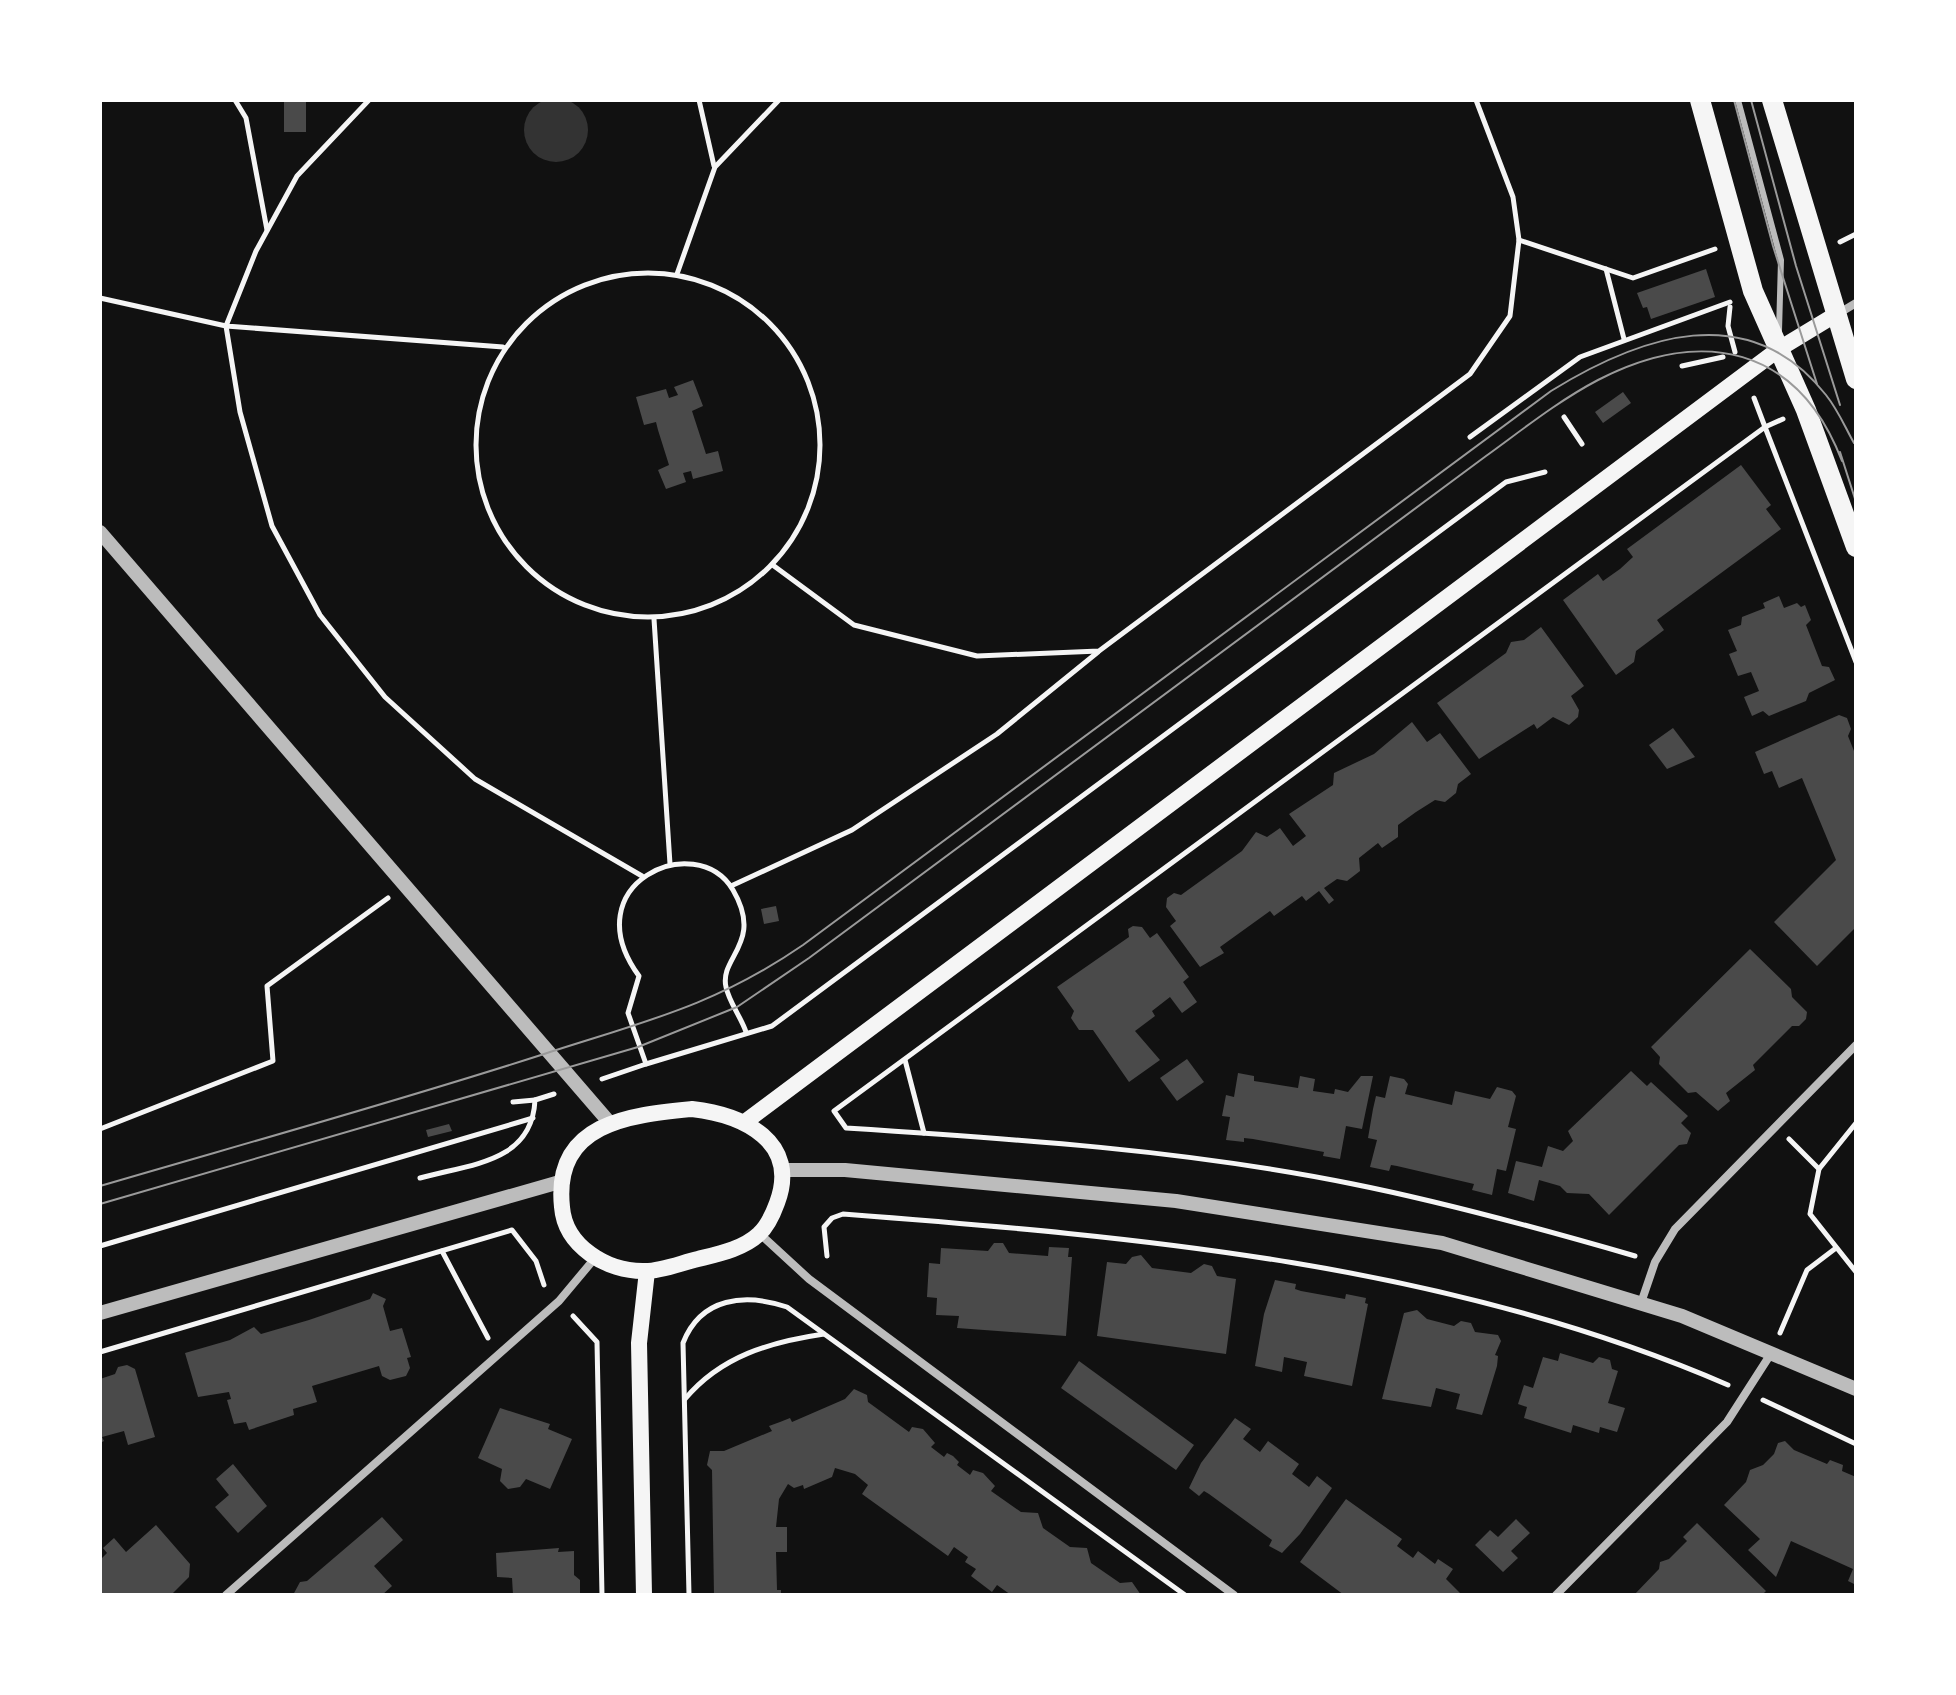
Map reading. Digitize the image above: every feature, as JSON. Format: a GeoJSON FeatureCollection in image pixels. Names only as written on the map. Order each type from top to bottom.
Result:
{"type":"FeatureCollection","features":[{"type":"Feature","properties":{"kind":"main road"},"geometry":{"type":"LineString","coordinates":[[1700,100],[1753,291],[1806,410],[1856,547]]}},
{"type":"Feature","properties":{"kind":"main road"},"geometry":{"type":"LineString","coordinates":[[1772,100],[1856,379]]}},
{"type":"Feature","properties":{"kind":"main road"},"geometry":{"type":"LineString","coordinates":[[745,1122],[1779,349],[1835,315]]}},
{"type":"Feature","properties":{"kind":"main road"},"geometry":{"type":"LineString","coordinates":[[692,1109],[719,1112],[745,1122],[766,1138],[784,1170],[777,1204],[760,1234],[720,1253],[647,1271],[622,1270],[595,1258],[566,1225],[561,1206],[563,1181],[580,1144],[609,1122],[640,1114],[692,1109]]}},
{"type":"Feature","properties":{"kind":"main road"},"geometry":{"type":"LineString","coordinates":[[644,1595],[639,1343],[647,1271]]}},
{"type":"Feature","properties":{"kind":"street"},"geometry":{"type":"LineString","coordinates":[[1835,315],[1856,303]]}},
{"type":"Feature","properties":{"kind":"street"},"geometry":{"type":"LineString","coordinates":[[100,532],[609,1122]]}},
{"type":"Feature","properties":{"kind":"street"},"geometry":{"type":"LineString","coordinates":[[1641,1303],[1655,1262],[1675,1229],[1856,1045]]}},
{"type":"Feature","properties":{"kind":"street"},"geometry":{"type":"LineString","coordinates":[[784,1170],[845,1170],[1208,1206],[1442,1243],[1641,1303],[1772,1352],[1856,1389]]}},
{"type":"Feature","properties":{"kind":"street"},"geometry":{"type":"LineString","coordinates":[[100,1313],[563,1181]]}},
{"type":"Feature","properties":{"kind":"street"},"geometry":{"type":"LineString","coordinates":[[760,1234],[809,1279],[1234,1595]]}},
{"type":"Feature","properties":{"kind":"street"},"geometry":{"type":"LineString","coordinates":[[226,1595],[559,1301],[595,1258]]}},
{"type":"Feature","properties":{"kind":"street"},"geometry":{"type":"LineString","coordinates":[[1556,1595],[1727,1422],[1772,1352]]}},
{"type":"Feature","properties":{"kind":"lane"},"geometry":{"type":"LineString","coordinates":[[1738,100],[1781,260],[1779,349]]}},
{"type":"Feature","properties":{"kind":"path"},"geometry":{"type":"LineString","coordinates":[[235,100],[246,118],[268,231]]}},
{"type":"Feature","properties":{"kind":"path"},"geometry":{"type":"LineString","coordinates":[[369,100],[297,176],[268,231],[226,326],[240,412],[272,526],[320,615],[385,697],[475,779],[642,876]]}},
{"type":"Feature","properties":{"kind":"path"},"geometry":{"type":"LineString","coordinates":[[699,100],[715,167]]}},
{"type":"Feature","properties":{"kind":"path"},"geometry":{"type":"LineString","coordinates":[[677,274],[715,167],[779,100]]}},
{"type":"Feature","properties":{"kind":"path"},"geometry":{"type":"LineString","coordinates":[[731,886],[852,830],[997,734],[1099,651],[1470,374],[1510,316],[1519,240],[1513,197],[1478,101]]}},
{"type":"Feature","properties":{"kind":"path"},"geometry":{"type":"LineString","coordinates":[[1519,240],[1633,278],[1715,249]]}},
{"type":"Feature","properties":{"kind":"path"},"geometry":{"type":"LineString","coordinates":[[1606,269],[1624,339]]}},
{"type":"Feature","properties":{"kind":"path"},"geometry":{"type":"LineString","coordinates":[[677,274],[728,291],[762,316],[773,325],[804,369],[821,430],[814,498],[774,566],[732,598],[654,619],[590,610],[537,580],[476,482],[476,412],[503,347],[546,303],[604,277],[677,274]]}},
{"type":"Feature","properties":{"kind":"path"},"geometry":{"type":"LineString","coordinates":[[100,298],[226,326],[503,347]]}},
{"type":"Feature","properties":{"kind":"path"},"geometry":{"type":"LineString","coordinates":[[1470,437],[1580,357],[1731,302]]}},
{"type":"Feature","properties":{"kind":"path"},"geometry":{"type":"LineString","coordinates":[[1682,366],[1736,354]]}},
{"type":"Feature","properties":{"kind":"path"},"geometry":{"type":"LineString","coordinates":[[1564,417],[1582,444]]}},
{"type":"Feature","properties":{"kind":"path"},"geometry":{"type":"LineString","coordinates":[[1655,1262],[1482,1213],[1353,1184],[1144,1152],[846,1128],[834,1111],[1765,427],[1856,662]]}},
{"type":"Feature","properties":{"kind":"path"},"geometry":{"type":"LineString","coordinates":[[513,1102],[535,1100],[577,1088],[772,1026],[1506,482],[1545,472]]}},
{"type":"Feature","properties":{"kind":"path"},"geometry":{"type":"LineString","coordinates":[[774,566],[854,625],[977,656],[1099,651]]}},
{"type":"Feature","properties":{"kind":"path"},"geometry":{"type":"LineString","coordinates":[[654,619],[670,864]]}},
{"type":"Feature","properties":{"kind":"path"},"geometry":{"type":"LineString","coordinates":[[646,1064],[628,1013],[639,976],[628,961],[618,932],[623,901],[642,876],[670,864],[703,866],[731,886],[743,912],[743,940],[728,971],[725,986],[746,1032]]}},
{"type":"Feature","properties":{"kind":"path"},"geometry":{"type":"LineString","coordinates":[[100,1129],[273,1061],[267,986],[404,886]]}},
{"type":"Feature","properties":{"kind":"path"},"geometry":{"type":"LineString","coordinates":[[905,1060],[924,1133]]}},
{"type":"Feature","properties":{"kind":"path"},"geometry":{"type":"LineString","coordinates":[[420,1178],[513,1149],[528,1135],[534,1118],[535,1100]]}},
{"type":"Feature","properties":{"kind":"path"},"geometry":{"type":"LineString","coordinates":[[100,1246],[534,1118]]}},
{"type":"Feature","properties":{"kind":"path"},"geometry":{"type":"LineString","coordinates":[[1856,1123],[1819,1169],[1810,1214],[1856,1272]]}},
{"type":"Feature","properties":{"kind":"path"},"geometry":{"type":"LineString","coordinates":[[1799,1149],[1819,1169]]}},
{"type":"Feature","properties":{"kind":"path"},"geometry":{"type":"LineString","coordinates":[[827,1256],[824,1227],[832,1218],[843,1214],[1209,1248],[1385,1278],[1560,1324],[1678,1363],[1856,1444]]}},
{"type":"Feature","properties":{"kind":"path"},"geometry":{"type":"LineString","coordinates":[[100,1352],[512,1230],[536,1261],[544,1285]]}},
{"type":"Feature","properties":{"kind":"path"},"geometry":{"type":"LineString","coordinates":[[1772,1352],[1807,1270],[1836,1248]]}},
{"type":"Feature","properties":{"kind":"path"},"geometry":{"type":"LineString","coordinates":[[442,1251],[497,1355]]}},
{"type":"Feature","properties":{"kind":"path"},"geometry":{"type":"LineString","coordinates":[[689,1595],[683,1343],[696,1319],[731,1300],[768,1301],[787,1307],[1185,1595]]}},
{"type":"Feature","properties":{"kind":"path"},"geometry":{"type":"LineString","coordinates":[[573,1316],[597,1342],[602,1595]]}},
{"type":"Feature","properties":{"kind":"path"},"geometry":{"type":"LineString","coordinates":[[684,1399],[705,1376],[734,1359],[768,1344],[825,1334]]}},
{"type":"Feature","properties":{"kind":"shaded area"},"geometry":{"type":"Polygon","coordinates":[[[556,98],[568,100],[579,107],[586,118],[586,142],[579,153],[568,160],[556,162],[544,160],[533,153],[526,142],[524,130],[526,118],[533,107],[544,100],[556,98]]]}},
{"type":"Feature","properties":{"kind":"building"},"geometry":{"type":"Polygon","coordinates":[[[284,100],[306,100],[306,132],[284,132],[284,100]]]}},
{"type":"Feature","properties":{"kind":"building"},"geometry":{"type":"Polygon","coordinates":[[[1706,269],[1715,297],[1651,319],[1637,293],[1706,269]]]}},
{"type":"Feature","properties":{"kind":"building"},"geometry":{"type":"Polygon","coordinates":[[[693,380],[703,406],[692,411],[706,454],[718,451],[723,471],[693,479],[691,471],[683,473],[686,482],[666,489],[658,470],[669,465],[656,422],[644,425],[636,397],[666,389],[669,398],[678,395],[674,387],[693,380]]]}},
{"type":"Feature","properties":{"kind":"building"},"geometry":{"type":"Polygon","coordinates":[[[1623,392],[1631,403],[1603,423],[1595,412],[1623,392]]]}},
{"type":"Feature","properties":{"kind":"building"},"geometry":{"type":"Polygon","coordinates":[[[1741,465],[1771,505],[1766,509],[1781,529],[1657,620],[1664,630],[1636,651],[1634,662],[1616,675],[1563,600],[1598,574],[1603,581],[1620,569],[1633,557],[1627,549],[1741,465]]]}},
{"type":"Feature","properties":{"kind":"building"},"geometry":{"type":"Polygon","coordinates":[[[1779,596],[1784,608],[1797,603],[1801,607],[1805,605],[1811,620],[1806,625],[1822,666],[1829,667],[1835,680],[1809,693],[1806,701],[1769,716],[1763,711],[1752,716],[1744,697],[1759,691],[1751,672],[1738,676],[1729,654],[1737,651],[1728,630],[1741,625],[1742,617],[1765,608],[1763,603],[1779,596]]]}},
{"type":"Feature","properties":{"kind":"building"},"geometry":{"type":"Polygon","coordinates":[[[1541,627],[1584,686],[1571,696],[1579,710],[1578,717],[1569,725],[1553,717],[1537,729],[1534,724],[1479,759],[1437,703],[1506,653],[1511,642],[1524,640],[1541,627]]]}},
{"type":"Feature","properties":{"kind":"building"},"geometry":{"type":"Polygon","coordinates":[[[1839,715],[1847,718],[1851,729],[1848,736],[1856,756],[1856,927],[1817,966],[1774,922],[1836,860],[1802,778],[1779,788],[1772,771],[1764,774],[1755,752],[1839,715]]]}},
{"type":"Feature","properties":{"kind":"building"},"geometry":{"type":"Polygon","coordinates":[[[1412,722],[1427,742],[1440,733],[1471,774],[1458,784],[1456,793],[1445,802],[1435,800],[1416,812],[1398,825],[1398,837],[1382,848],[1378,843],[1359,858],[1360,871],[1347,881],[1337,879],[1324,888],[1334,900],[1329,904],[1319,891],[1306,901],[1302,896],[1274,916],[1270,911],[1220,947],[1224,953],[1200,967],[1170,926],[1176,921],[1166,907],[1167,898],[1174,893],[1181,895],[1242,851],[1256,832],[1267,837],[1280,828],[1293,846],[1306,836],[1289,814],[1333,785],[1334,773],[1374,754],[1412,722]]]}},
{"type":"Feature","properties":{"kind":"building"},"geometry":{"type":"Polygon","coordinates":[[[1673,728],[1695,757],[1667,769],[1649,745],[1673,728]]]}},
{"type":"Feature","properties":{"kind":"building"},"geometry":{"type":"Polygon","coordinates":[[[776,906],[779,921],[764,924],[761,909],[776,906]]]}},
{"type":"Feature","properties":{"kind":"building"},"geometry":{"type":"Polygon","coordinates":[[[1142,927],[1150,938],[1157,933],[1189,977],[1183,982],[1197,1002],[1182,1013],[1170,997],[1152,1011],[1155,1016],[1135,1031],[1160,1060],[1129,1082],[1093,1030],[1079,1030],[1071,1018],[1074,1011],[1057,987],[1129,937],[1128,929],[1142,927]]]}},
{"type":"Feature","properties":{"kind":"building"},"geometry":{"type":"Polygon","coordinates":[[[1750,949],[1791,989],[1792,997],[1807,1012],[1806,1019],[1799,1026],[1792,1026],[1753,1065],[1755,1070],[1726,1093],[1730,1101],[1718,1111],[1696,1092],[1688,1093],[1659,1064],[1660,1057],[1651,1047],[1750,949]]]}},
{"type":"Feature","properties":{"kind":"building"},"geometry":{"type":"Polygon","coordinates":[[[1187,1059],[1204,1082],[1177,1101],[1160,1078],[1187,1059]]]}},
{"type":"Feature","properties":{"kind":"building"},"geometry":{"type":"Polygon","coordinates":[[[1631,1071],[1647,1086],[1651,1082],[1688,1116],[1681,1123],[1691,1133],[1687,1144],[1679,1145],[1609,1215],[1589,1194],[1567,1193],[1560,1186],[1539,1180],[1534,1201],[1508,1193],[1516,1161],[1542,1167],[1548,1146],[1563,1151],[1573,1141],[1568,1131],[1631,1071]]]}},
{"type":"Feature","properties":{"kind":"building"},"geometry":{"type":"Polygon","coordinates":[[[1238,1073],[1254,1076],[1254,1081],[1298,1088],[1300,1076],[1315,1079],[1313,1091],[1334,1094],[1335,1089],[1348,1092],[1361,1076],[1373,1076],[1362,1129],[1346,1126],[1340,1159],[1323,1156],[1324,1152],[1253,1139],[1244,1138],[1244,1142],[1226,1140],[1230,1117],[1222,1116],[1226,1095],[1234,1097],[1238,1073]]]}},
{"type":"Feature","properties":{"kind":"building"},"geometry":{"type":"Polygon","coordinates":[[[1390,1076],[1404,1079],[1408,1084],[1405,1094],[1452,1105],[1455,1091],[1490,1099],[1497,1087],[1512,1091],[1516,1096],[1508,1127],[1516,1129],[1506,1171],[1497,1169],[1492,1195],[1472,1190],[1474,1184],[1397,1166],[1391,1165],[1389,1171],[1370,1167],[1377,1140],[1368,1138],[1373,1109],[1376,1096],[1385,1098],[1390,1076]]]}},
{"type":"Feature","properties":{"kind":"building"},"geometry":{"type":"Polygon","coordinates":[[[449,1124],[452,1131],[428,1137],[426,1130],[449,1124]]]}},
{"type":"Feature","properties":{"kind":"building"},"geometry":{"type":"Polygon","coordinates":[[[994,1243],[1003,1243],[1009,1253],[1048,1256],[1049,1247],[1069,1248],[1068,1257],[1072,1257],[1066,1336],[957,1328],[959,1316],[936,1315],[937,1298],[927,1297],[929,1263],[940,1264],[941,1248],[988,1251],[994,1243]]]}},
{"type":"Feature","properties":{"kind":"building"},"geometry":{"type":"Polygon","coordinates":[[[1141,1255],[1152,1268],[1191,1273],[1204,1264],[1212,1266],[1217,1276],[1236,1279],[1226,1354],[1097,1336],[1107,1262],[1126,1264],[1132,1257],[1141,1255]]]}},
{"type":"Feature","properties":{"kind":"building"},"geometry":{"type":"Polygon","coordinates":[[[1275,1280],[1296,1284],[1295,1289],[1301,1291],[1345,1299],[1346,1294],[1366,1298],[1365,1303],[1368,1304],[1352,1386],[1304,1376],[1307,1362],[1284,1357],[1282,1372],[1255,1366],[1264,1314],[1275,1280]]]}},
{"type":"Feature","properties":{"kind":"building"},"geometry":{"type":"Polygon","coordinates":[[[373,1293],[386,1299],[383,1306],[390,1331],[402,1328],[411,1357],[407,1358],[410,1368],[406,1376],[390,1380],[382,1376],[379,1366],[312,1386],[317,1402],[293,1409],[294,1415],[249,1430],[246,1422],[234,1424],[227,1400],[231,1399],[229,1392],[198,1397],[185,1353],[230,1340],[254,1327],[261,1334],[309,1320],[370,1299],[373,1293]]]}},
{"type":"Feature","properties":{"kind":"building"},"geometry":{"type":"Polygon","coordinates":[[[1417,1310],[1427,1319],[1454,1326],[1461,1321],[1471,1323],[1475,1332],[1498,1335],[1501,1341],[1495,1355],[1498,1356],[1497,1366],[1482,1415],[1456,1409],[1460,1394],[1436,1388],[1431,1407],[1382,1399],[1404,1313],[1417,1310]]]}},
{"type":"Feature","properties":{"kind":"building"},"geometry":{"type":"Polygon","coordinates":[[[1560,1353],[1593,1363],[1599,1357],[1610,1360],[1612,1369],[1618,1371],[1608,1403],[1625,1408],[1617,1432],[1600,1427],[1599,1433],[1573,1425],[1571,1433],[1524,1418],[1527,1407],[1518,1404],[1524,1385],[1533,1388],[1543,1357],[1558,1361],[1560,1353]]]}},
{"type":"Feature","properties":{"kind":"building"},"geometry":{"type":"Polygon","coordinates":[[[1079,1361],[1194,1445],[1176,1470],[1061,1388],[1079,1361]]]}},
{"type":"Feature","properties":{"kind":"building"},"geometry":{"type":"Polygon","coordinates":[[[127,1365],[135,1369],[155,1437],[128,1445],[124,1431],[102,1437],[104,1441],[100,1443],[100,1379],[115,1374],[118,1367],[127,1365]]]}},
{"type":"Feature","properties":{"kind":"building"},"geometry":{"type":"Polygon","coordinates":[[[854,1389],[867,1395],[868,1402],[909,1432],[912,1427],[923,1429],[935,1443],[931,1447],[944,1457],[947,1453],[953,1456],[959,1462],[957,1465],[970,1475],[973,1470],[983,1473],[995,1486],[991,1491],[1021,1512],[1038,1513],[1043,1528],[1070,1547],[1087,1548],[1091,1563],[1120,1583],[1132,1582],[1141,1595],[1011,1595],[997,1585],[992,1592],[971,1576],[976,1569],[965,1562],[968,1557],[954,1547],[948,1556],[862,1494],[868,1485],[855,1474],[835,1468],[832,1477],[804,1489],[803,1485],[794,1488],[788,1484],[779,1499],[776,1527],[787,1527],[787,1552],[776,1552],[777,1590],[781,1590],[781,1595],[714,1595],[712,1470],[707,1465],[710,1451],[724,1451],[772,1431],[769,1426],[790,1418],[792,1422],[845,1399],[854,1389]]]}},
{"type":"Feature","properties":{"kind":"building"},"geometry":{"type":"Polygon","coordinates":[[[500,1408],[550,1424],[548,1429],[572,1439],[550,1489],[526,1479],[520,1487],[508,1489],[500,1481],[502,1469],[478,1458],[500,1408]]]}},
{"type":"Feature","properties":{"kind":"building"},"geometry":{"type":"Polygon","coordinates":[[[1235,1418],[1251,1429],[1243,1439],[1260,1452],[1268,1441],[1299,1464],[1292,1474],[1309,1487],[1317,1476],[1332,1488],[1300,1534],[1282,1553],[1269,1546],[1272,1540],[1209,1494],[1204,1491],[1199,1496],[1189,1488],[1201,1463],[1235,1418]]]}},
{"type":"Feature","properties":{"kind":"building"},"geometry":{"type":"Polygon","coordinates":[[[1785,1441],[1794,1450],[1827,1464],[1830,1460],[1843,1465],[1842,1471],[1856,1477],[1856,1585],[1848,1581],[1853,1569],[1791,1541],[1776,1577],[1748,1550],[1760,1539],[1724,1505],[1746,1482],[1750,1470],[1763,1465],[1774,1454],[1778,1443],[1785,1441]]]}},
{"type":"Feature","properties":{"kind":"building"},"geometry":{"type":"Polygon","coordinates":[[[233,1464],[267,1506],[238,1533],[215,1507],[229,1495],[216,1479],[233,1464]]]}},
{"type":"Feature","properties":{"kind":"building"},"geometry":{"type":"Polygon","coordinates":[[[1346,1499],[1402,1539],[1397,1546],[1413,1558],[1418,1551],[1435,1564],[1438,1559],[1453,1569],[1446,1579],[1462,1595],[1344,1595],[1300,1562],[1346,1499]]]}},
{"type":"Feature","properties":{"kind":"building"},"geometry":{"type":"Polygon","coordinates":[[[382,1517],[403,1540],[374,1566],[392,1586],[382,1595],[293,1595],[300,1582],[307,1581],[382,1517]]]}},
{"type":"Feature","properties":{"kind":"building"},"geometry":{"type":"Polygon","coordinates":[[[1516,1519],[1530,1533],[1511,1551],[1518,1558],[1503,1572],[1475,1545],[1490,1530],[1498,1537],[1516,1519]]]}},
{"type":"Feature","properties":{"kind":"building"},"geometry":{"type":"Polygon","coordinates":[[[1697,1523],[1766,1591],[1762,1595],[1634,1595],[1659,1569],[1660,1562],[1669,1559],[1687,1541],[1683,1537],[1697,1523]]]}},
{"type":"Feature","properties":{"kind":"building"},"geometry":{"type":"Polygon","coordinates":[[[156,1525],[190,1564],[189,1577],[171,1595],[100,1595],[100,1560],[107,1553],[103,1548],[114,1538],[126,1552],[156,1525]]]}},
{"type":"Feature","properties":{"kind":"building"},"geometry":{"type":"Polygon","coordinates":[[[559,1548],[558,1552],[574,1551],[574,1575],[580,1580],[580,1594],[513,1595],[512,1578],[497,1577],[496,1553],[559,1548]]]}},
{"type":"Feature","properties":{"kind":"tram line"},"geometry":{"type":"LineString","coordinates":[[1734,100],[1773,246],[1817,384]]}},
{"type":"Feature","properties":{"kind":"tram line"},"geometry":{"type":"LineString","coordinates":[[1751,100],[1796,266],[1840,405]]}},
{"type":"Feature","properties":{"kind":"tram line"},"geometry":{"type":"LineString","coordinates":[[100,1186],[612,1033],[676,1011],[738,984],[803,945],[1551,391],[1621,355],[1657,342],[1693,336],[1729,336],[1763,345],[1796,364],[1826,395],[1854,443]]}},
{"type":"Feature","properties":{"kind":"tram line"},"geometry":{"type":"LineString","coordinates":[[100,1204],[638,1047],[737,1007],[809,958],[1540,416],[1598,380],[1637,363],[1674,354],[1709,352],[1742,357],[1773,371],[1800,392],[1823,422],[1842,461]]}},
{"type":"Feature","properties":{"kind":"tram line"},"geometry":{"type":"LineString","coordinates":[[1840,452],[1856,502]]}}]}
